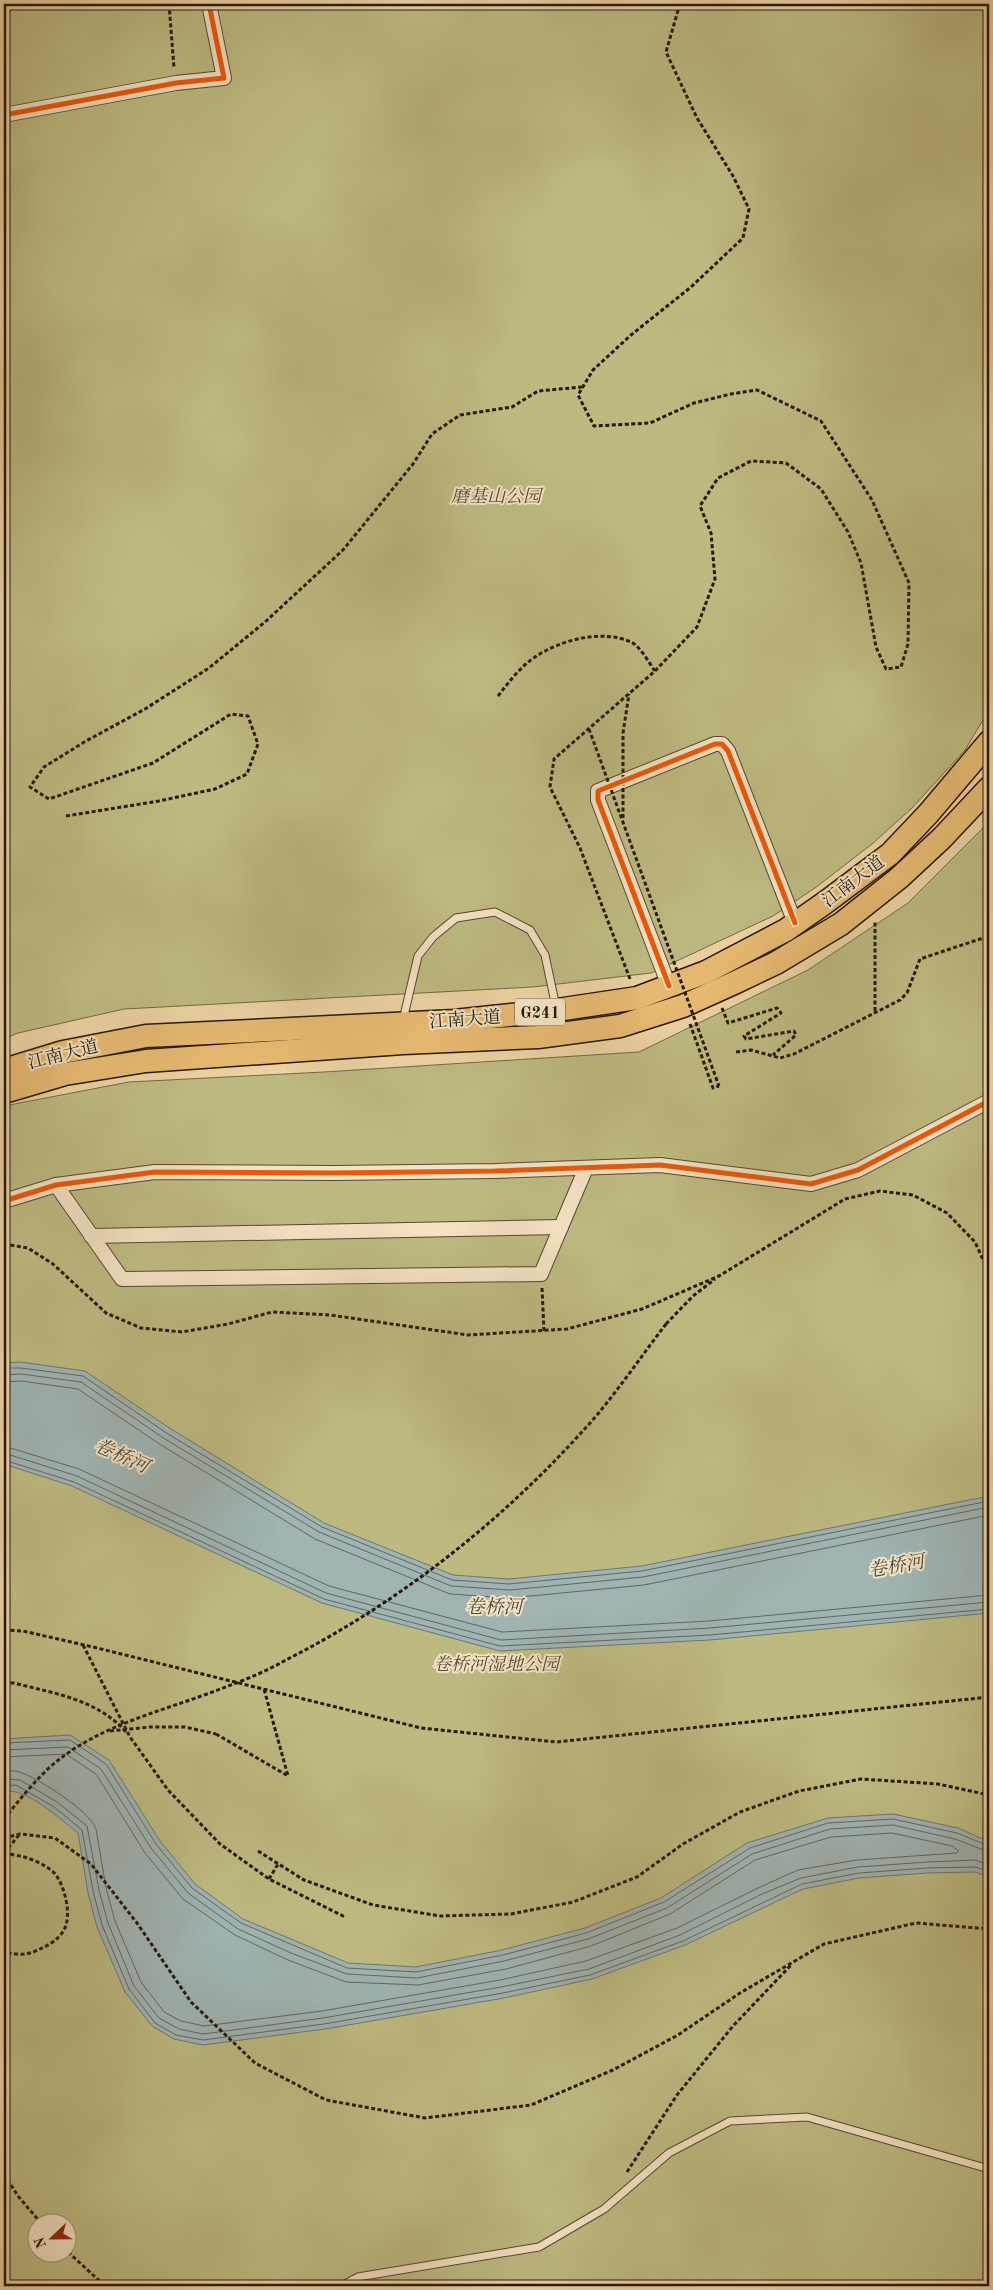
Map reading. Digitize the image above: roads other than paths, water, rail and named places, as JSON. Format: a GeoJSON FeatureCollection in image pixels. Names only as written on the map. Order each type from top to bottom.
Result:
{"type":"FeatureCollection","features":[{"type":"Feature","properties":{"kind":"highway","name":"江南大道"},"geometry":{"type":"LineString","coordinates":[[4,1070],[63,1052],[146,1036],[454,1021],[557,1010],[637,998],[706,972],[795,923],[890,854],[928,814],[989,742]]}},
{"type":"Feature","properties":{"kind":"highway","name":"江南大道"},"geometry":{"type":"LineString","coordinates":[[4,1092],[65,1074],[146,1061],[402,1042],[547,1036],[620,1026],[683,1006],[715,992],[784,958],[841,924],[899,878],[989,788]]}},
{"type":"Feature","properties":{"kind":"street"},"geometry":{"type":"LineString","coordinates":[[4,115],[176,83],[224,78],[209,4]]}},
{"type":"Feature","properties":{"kind":"street"},"geometry":{"type":"LineString","coordinates":[[670,986],[598,800],[598,791],[715,744],[722,744],[728,751],[795,923]]}},
{"type":"Feature","properties":{"kind":"street"},"geometry":{"type":"LineString","coordinates":[[4,1201],[56,1186],[155,1172],[334,1173],[660,1165],[811,1184],[858,1170],[989,1101]]}},
{"type":"Feature","properties":{"kind":"street"},"geometry":{"type":"LineString","coordinates":[[56,1186],[122,1280],[541,1274],[586,1168]]}},
{"type":"Feature","properties":{"kind":"street"},"geometry":{"type":"LineString","coordinates":[[91,1236],[561,1227]]}},
{"type":"Feature","properties":{"kind":"lane"},"geometry":{"type":"LineString","coordinates":[[402,1023],[418,956],[433,937],[456,918],[495,912],[530,930],[545,955],[557,1010]]}},
{"type":"Feature","properties":{"kind":"lane"},"geometry":{"type":"LineString","coordinates":[[341,2286],[358,2277],[539,2247],[604,2209],[669,2153],[730,2121],[807,2117],[989,2168]]}},
{"type":"Feature","properties":{"kind":"water","name":"卷桥河"},"geometry":{"type":"Polygon","coordinates":[[[21,1362],[85,1371],[171,1429],[324,1523],[453,1575],[509,1579],[642,1566],[989,1496],[989,1613],[710,1640],[500,1651],[322,1603],[72,1486],[4,1464],[4,1363],[21,1362]]]}},
{"type":"Feature","properties":{"kind":"water"},"geometry":{"type":"Polygon","coordinates":[[[70,1735],[109,1760],[160,1841],[195,1884],[243,1919],[348,1963],[416,1967],[502,1950],[585,1928],[661,1898],[747,1843],[828,1818],[893,1814],[958,1828],[989,1842],[989,1877],[975,1872],[927,1873],[859,1878],[803,1889],[685,1945],[592,1979],[504,1998],[325,2029],[203,2045],[174,2039],[152,2026],[125,1992],[97,1927],[88,1893],[78,1833],[33,1799],[13,1791],[4,1791],[4,1739],[70,1735]]]}},
{"type":"Feature","properties":{"kind":"park label","name":"磨基山公园"},"geometry":{"type":"Point","coordinates":[496,496]}},
{"type":"Feature","properties":{"kind":"park label","name":"卷桥河湿地公园"},"geometry":{"type":"Point","coordinates":[496,1664]}}]}
